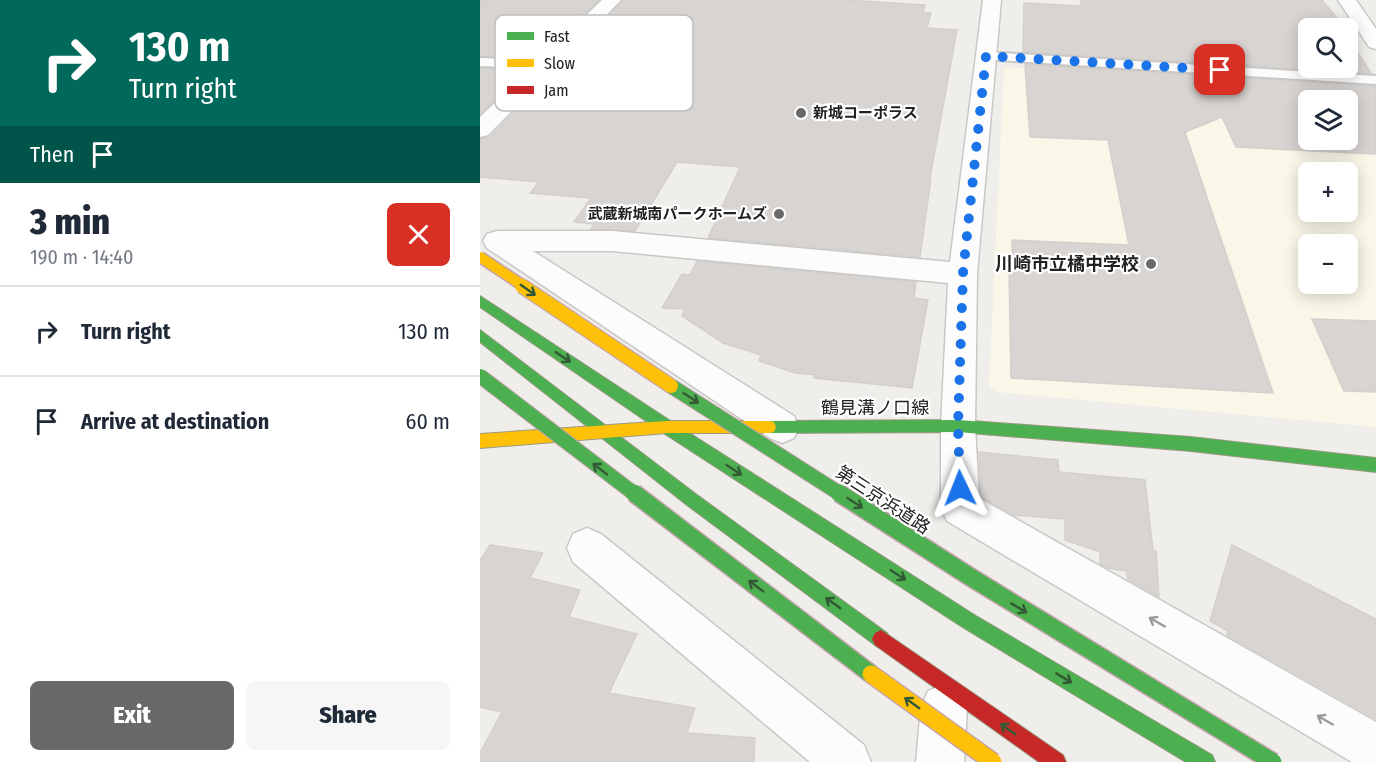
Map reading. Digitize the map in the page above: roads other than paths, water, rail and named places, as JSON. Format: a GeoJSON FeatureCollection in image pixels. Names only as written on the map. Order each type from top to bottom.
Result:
{"type":"FeatureCollection","features":[{"type":"Feature","properties":{"kind":"main road","name":"第三京浜道路"},"geometry":{"type":"LineString","coordinates":[[486,243],[583,329],[977,582],[1273,762]]}},
{"type":"Feature","properties":{"kind":"main road"},"geometry":{"type":"LineString","coordinates":[[480,301],[667,427],[970,622],[1204,762]]}},
{"type":"Feature","properties":{"kind":"main road"},"geometry":{"type":"LineString","coordinates":[[480,335],[600,431],[946,686],[1056,762]]}},
{"type":"Feature","properties":{"kind":"main road"},"geometry":{"type":"LineString","coordinates":[[480,376],[906,700],[993,762]]}},
{"type":"Feature","properties":{"kind":"main road","name":"鶴見溝ノ口線"},"geometry":{"type":"LineString","coordinates":[[480,441],[667,427],[958,426],[1191,444],[1376,465]]}},
{"type":"Feature","properties":{"kind":"street"},"geometry":{"type":"LineString","coordinates":[[597,15],[612,0]]}},
{"type":"Feature","properties":{"kind":"street"},"geometry":{"type":"LineString","coordinates":[[992,0],[963,273],[958,426],[960,508],[1376,749]]}},
{"type":"Feature","properties":{"kind":"street"},"geometry":{"type":"LineString","coordinates":[[1347,0],[1376,43]]}},
{"type":"Feature","properties":{"kind":"street"},"geometry":{"type":"LineString","coordinates":[[480,130],[499,111]]}},
{"type":"Feature","properties":{"kind":"street"},"geometry":{"type":"LineString","coordinates":[[486,243],[612,241],[963,273]]}},
{"type":"Feature","properties":{"kind":"street"},"geometry":{"type":"LineString","coordinates":[[486,243],[782,427]]}},
{"type":"Feature","properties":{"kind":"street"},"geometry":{"type":"LineString","coordinates":[[587,548],[847,762]]}},
{"type":"Feature","properties":{"kind":"street"},"geometry":{"type":"LineString","coordinates":[[940,762],[946,686]]}},
{"type":"Feature","properties":{"kind":"lane"},"geometry":{"type":"LineString","coordinates":[[986,56],[1376,80]]}},
{"type":"Feature","properties":{"kind":"lane"},"geometry":{"type":"LineString","coordinates":[[480,62],[495,63]]}},
{"type":"Feature","properties":{"kind":"place","name":"新城コーポラス"},"geometry":{"type":"Point","coordinates":[801,113]}},
{"type":"Feature","properties":{"kind":"place","name":"武蔵新城南パークホームズ"},"geometry":{"type":"Point","coordinates":[779,214]}},
{"type":"Feature","properties":{"kind":"place","name":"川崎市立橘中学校"},"geometry":{"type":"Point","coordinates":[1151,264]}}]}
